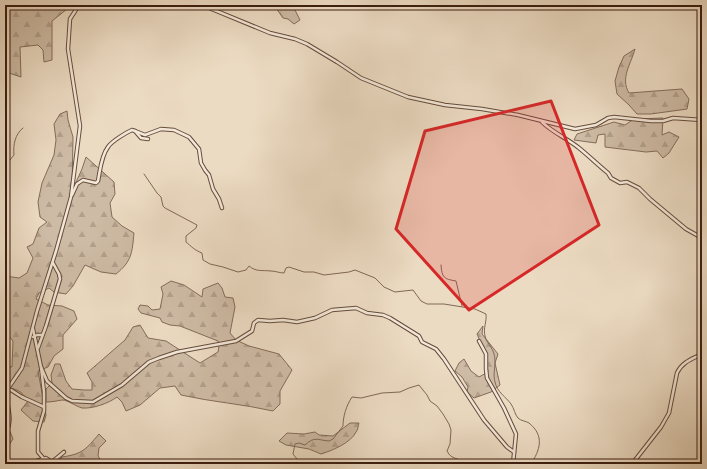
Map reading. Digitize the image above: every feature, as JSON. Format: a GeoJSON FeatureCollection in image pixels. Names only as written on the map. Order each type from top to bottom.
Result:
{"type":"FeatureCollection","features":[{"type":"Feature","properties":{"kind":"street"},"geometry":{"type":"LineString","coordinates":[[5,435],[10,420],[6,390],[22,368],[32,328],[71,198],[80,126],[68,49],[70,19],[79,5]]}},
{"type":"Feature","properties":{"kind":"street"},"geometry":{"type":"LineString","coordinates":[[202,5],[270,33],[295,39],[307,44],[361,78],[408,97],[445,105],[518,115],[575,129],[596,125],[608,118],[614,117],[651,121],[663,121],[673,118],[702,120]]}},
{"type":"Feature","properties":{"kind":"street"},"geometry":{"type":"LineString","coordinates":[[542,122],[549,130],[566,138],[580,148],[608,173],[611,178],[620,183],[627,182],[639,188],[686,229],[702,238]]}},
{"type":"Feature","properties":{"kind":"street"},"geometry":{"type":"LineString","coordinates":[[71,198],[80,181],[98,182],[102,161],[110,144],[125,133],[132,130],[145,134],[161,129],[174,130],[189,137],[199,148],[201,163],[209,175],[213,189],[219,198],[222,208]]}},
{"type":"Feature","properties":{"kind":"street"},"geometry":{"type":"LineString","coordinates":[[135,131],[138,136],[148,140]]}},
{"type":"Feature","properties":{"kind":"street"},"geometry":{"type":"LineString","coordinates":[[37,349],[57,292],[60,279],[53,262]]}},
{"type":"Feature","properties":{"kind":"street"},"geometry":{"type":"LineString","coordinates":[[41,367],[47,381],[66,398],[72,401],[93,402],[122,385],[149,362],[177,352],[236,341],[252,331],[254,323],[258,320],[283,320],[297,322],[315,318],[332,310],[356,308],[367,313],[383,315],[390,318],[419,336],[422,342],[436,349],[484,420],[507,447],[514,452]]}},
{"type":"Feature","properties":{"kind":"street"},"geometry":{"type":"LineString","coordinates":[[32,328],[41,367],[44,407],[42,420],[38,431],[38,452],[44,459],[46,458],[52,463],[64,452]]}},
{"type":"Feature","properties":{"kind":"street"},"geometry":{"type":"LineString","coordinates":[[29,339],[37,335],[42,335]]}},
{"type":"Feature","properties":{"kind":"street"},"geometry":{"type":"LineString","coordinates":[[478,341],[486,354],[487,378],[504,408],[516,434],[513,464]]}},
{"type":"Feature","properties":{"kind":"street"},"geometry":{"type":"LineString","coordinates":[[632,464],[661,427],[669,413],[679,367],[702,354]]}},
{"type":"Feature","properties":{"kind":"street"},"geometry":{"type":"LineString","coordinates":[[6,390],[11,390],[18,395],[44,407]]}},
{"type":"Feature","properties":{"kind":"street"},"geometry":{"type":"LineString","coordinates":[[28,464],[44,459]]}},
{"type":"Feature","properties":{"kind":"street"},"geometry":{"type":"LineString","coordinates":[[44,459],[44,464]]}},
{"type":"Feature","properties":{"kind":"highlighted area"},"geometry":{"type":"Polygon","coordinates":[[[551,101],[599,225],[469,310],[396,229],[425,131],[551,101]]]}},
{"type":"Feature","properties":{"kind":"green space"},"geometry":{"type":"Polygon","coordinates":[[[5,5],[72,5],[52,21],[52,60],[44,62],[43,50],[38,45],[20,47],[21,77],[9,73],[5,74],[5,55],[8,53],[5,46],[5,5]]]}},
{"type":"Feature","properties":{"kind":"green space"},"geometry":{"type":"Polygon","coordinates":[[[268,5],[295,5],[294,8],[300,20],[294,24],[288,19],[283,18],[276,8],[268,5]]]}},
{"type":"Feature","properties":{"kind":"green space"},"geometry":{"type":"Polygon","coordinates":[[[635,49],[626,76],[629,93],[682,89],[689,99],[687,109],[651,114],[637,114],[617,94],[615,81],[619,67],[624,56],[635,49]]]}},
{"type":"Feature","properties":{"kind":"green space"},"geometry":{"type":"Polygon","coordinates":[[[67,111],[73,137],[72,191],[86,157],[114,182],[115,194],[110,203],[112,217],[122,226],[134,233],[132,251],[128,261],[116,274],[101,272],[85,265],[73,286],[66,294],[54,292],[49,288],[39,293],[36,299],[48,305],[62,306],[74,311],[77,319],[63,335],[63,349],[54,356],[48,367],[38,371],[46,415],[44,422],[33,421],[21,410],[28,401],[21,392],[16,389],[5,388],[5,366],[12,367],[13,341],[5,331],[5,276],[19,278],[27,273],[33,258],[27,247],[33,244],[39,228],[47,222],[40,217],[38,202],[42,183],[54,155],[56,140],[54,124],[60,114],[67,111]]]}},
{"type":"Feature","properties":{"kind":"green space"},"geometry":{"type":"Polygon","coordinates":[[[663,118],[662,135],[669,132],[679,137],[669,153],[663,158],[657,151],[646,152],[605,147],[605,134],[598,135],[596,143],[574,140],[577,134],[614,122],[625,125],[634,119],[663,118]]]}},
{"type":"Feature","properties":{"kind":"green space"},"geometry":{"type":"Polygon","coordinates":[[[171,281],[184,285],[202,297],[203,289],[218,283],[222,288],[225,297],[233,298],[235,307],[230,333],[236,340],[249,346],[279,354],[292,370],[280,391],[280,404],[273,411],[181,395],[175,386],[160,388],[140,405],[126,411],[122,402],[117,397],[91,408],[82,408],[64,400],[46,402],[46,389],[52,383],[51,375],[55,364],[60,364],[66,381],[72,389],[92,390],[92,382],[87,373],[125,340],[133,327],[140,325],[148,338],[166,341],[200,363],[218,352],[218,341],[180,326],[162,322],[160,318],[141,313],[138,309],[140,305],[148,306],[152,310],[160,309],[163,294],[161,287],[171,281]]]}},
{"type":"Feature","properties":{"kind":"green space"},"geometry":{"type":"Polygon","coordinates":[[[483,326],[482,334],[498,354],[495,363],[500,385],[491,392],[474,398],[467,392],[468,387],[462,377],[455,371],[459,363],[464,359],[471,371],[479,377],[488,372],[487,362],[477,334],[483,326]]]}},
{"type":"Feature","properties":{"kind":"green space"},"geometry":{"type":"Polygon","coordinates":[[[5,419],[13,439],[5,451],[5,419]]]}},
{"type":"Feature","properties":{"kind":"green space"},"geometry":{"type":"Polygon","coordinates":[[[350,423],[359,423],[357,430],[350,440],[330,451],[321,454],[309,449],[286,445],[279,441],[287,433],[304,434],[315,432],[319,435],[333,436],[350,423]]]}},
{"type":"Feature","properties":{"kind":"green space"},"geometry":{"type":"Polygon","coordinates":[[[99,434],[106,441],[99,448],[98,456],[102,462],[100,464],[59,464],[58,462],[62,457],[84,450],[99,434]]]}},
{"type":"Feature","properties":{"kind":"waterway"},"geometry":{"type":"LineString","coordinates":[[5,166],[14,155],[15,140],[18,133],[23,128]]}},
{"type":"Feature","properties":{"kind":"waterway"},"geometry":{"type":"LineString","coordinates":[[144,174],[161,197],[165,208],[197,225],[196,228],[186,236],[186,242],[202,253],[203,260],[210,264],[238,272],[246,270],[249,266],[257,270],[284,273],[286,268],[289,267],[304,272],[314,272],[324,275],[355,270],[375,278],[384,287],[395,292],[413,290],[421,301],[427,304],[444,304],[475,309],[486,314],[485,333],[486,339],[495,357],[494,377],[496,386],[511,404],[518,418],[529,423],[534,428],[539,438],[539,448],[531,464]]}},
{"type":"Feature","properties":{"kind":"waterway"},"geometry":{"type":"LineString","coordinates":[[441,265],[444,277],[456,281],[462,306]]}},
{"type":"Feature","properties":{"kind":"waterway"},"geometry":{"type":"LineString","coordinates":[[301,464],[293,454],[295,444],[299,443],[305,445],[311,440],[319,439],[329,441],[333,439],[343,426],[345,412],[352,397],[361,398],[382,393],[400,392],[419,385],[430,401],[437,406],[449,424],[451,430],[450,444],[447,451],[451,456],[465,464]]}}]}
